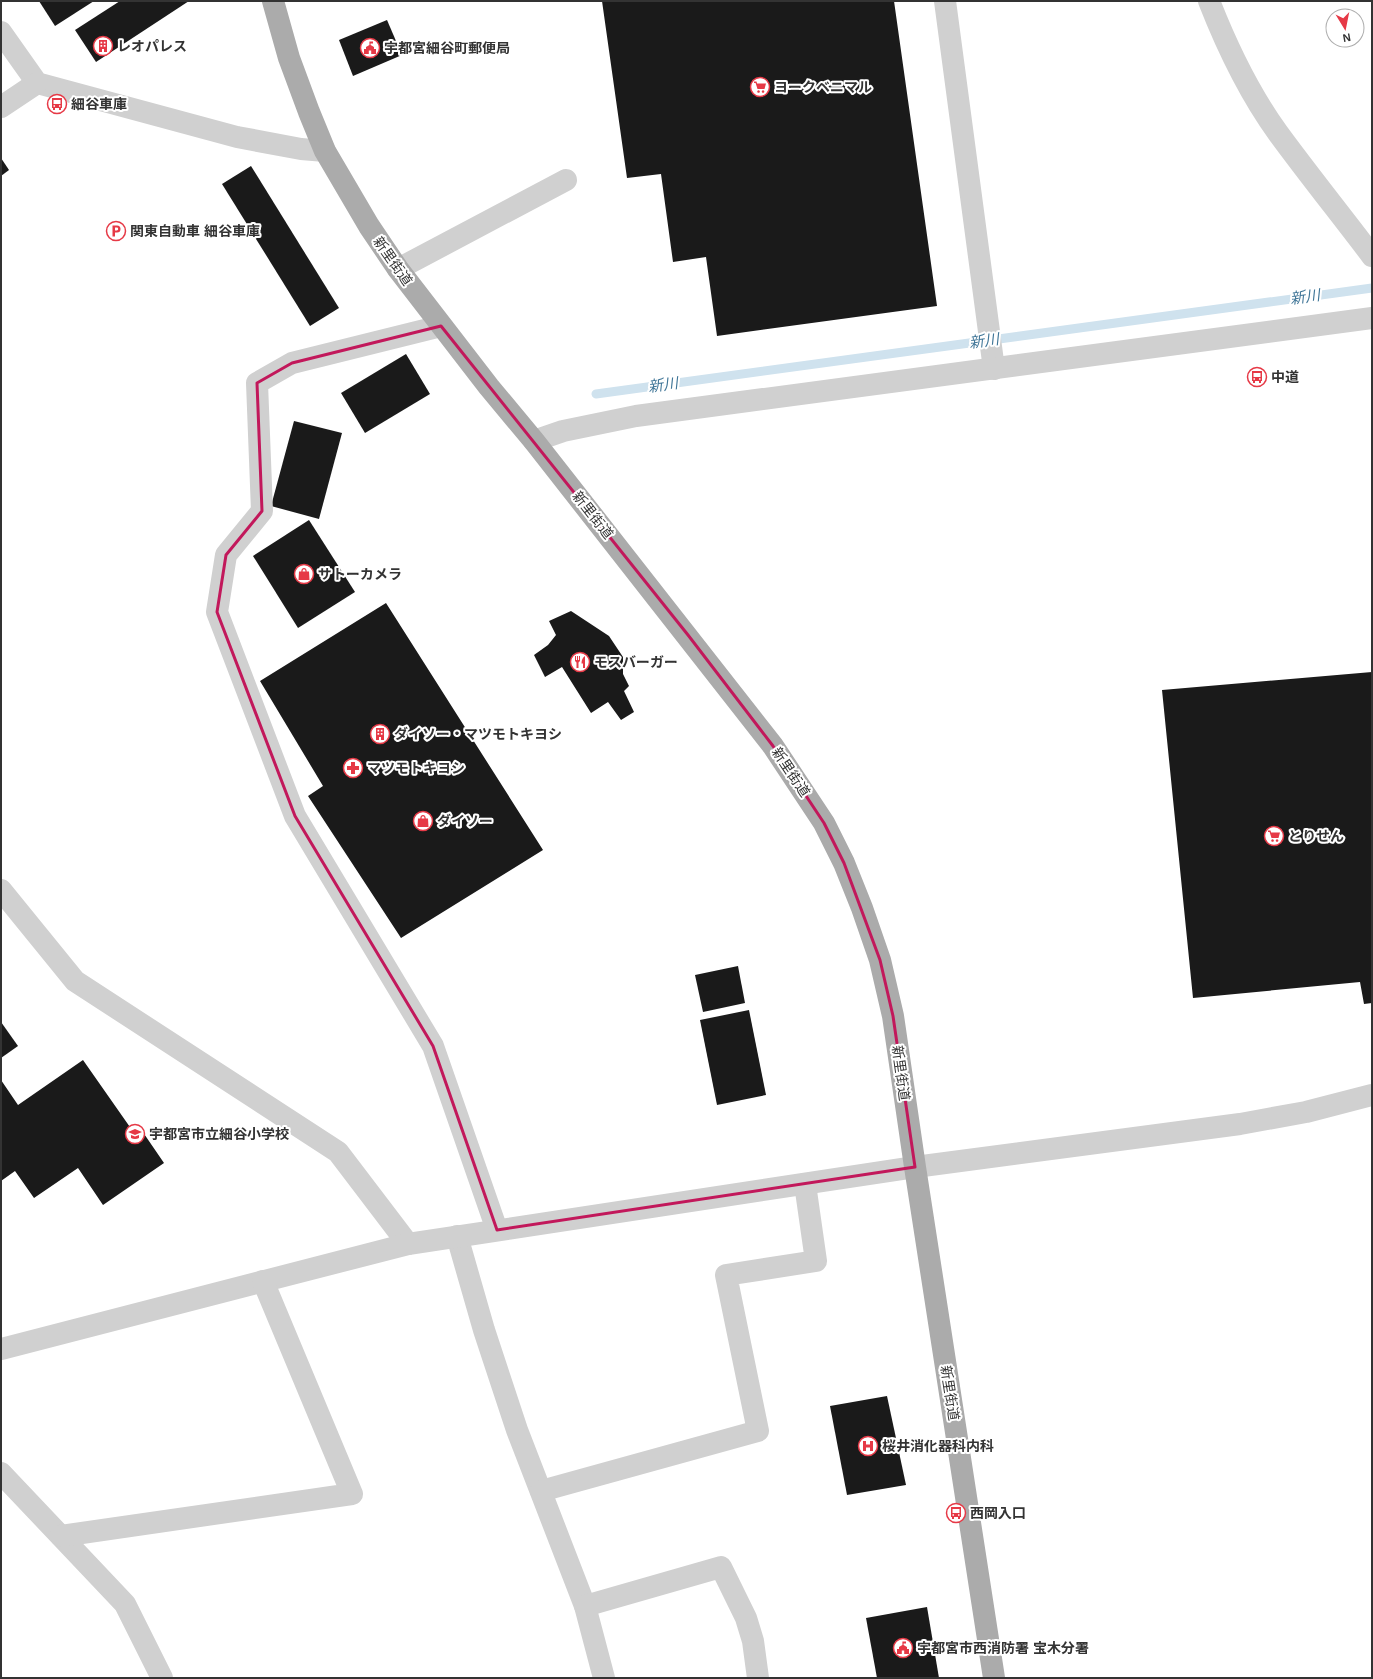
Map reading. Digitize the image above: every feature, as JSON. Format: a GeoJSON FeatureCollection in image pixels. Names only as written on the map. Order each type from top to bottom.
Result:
{"type":"FeatureCollection","features":[{"type":"Feature","properties":{"kind":"main road","name":"新里街道"},"geometry":{"type":"LineString","coordinates":[[273,1],[289,58],[308,112],[326,151],[369,226],[398,269],[488,387],[534,441],[773,746],[824,823],[844,863],[862,908],[880,960],[893,1016],[994,1678]]}},
{"type":"Feature","properties":{"kind":"street"},"geometry":{"type":"LineString","coordinates":[[945,1],[994,369]]}},
{"type":"Feature","properties":{"kind":"street"},"geometry":{"type":"LineString","coordinates":[[1209,1],[1219,28],[1240,72],[1277,132],[1371,250]]}},
{"type":"Feature","properties":{"kind":"street"},"geometry":{"type":"LineString","coordinates":[[1,32],[37,83],[237,137],[301,149],[326,151]]}},
{"type":"Feature","properties":{"kind":"street"},"geometry":{"type":"LineString","coordinates":[[1,107],[37,83]]}},
{"type":"Feature","properties":{"kind":"street"},"geometry":{"type":"LineString","coordinates":[[398,269],[566,180]]}},
{"type":"Feature","properties":{"kind":"street"},"geometry":{"type":"LineString","coordinates":[[534,441],[563,431],[636,416],[1372,318]]}},
{"type":"Feature","properties":{"kind":"street"},"geometry":{"type":"LineString","coordinates":[[441,326],[292,363],[257,383],[262,511],[226,555],[218,612],[295,816],[433,1046],[497,1230]]}},
{"type":"Feature","properties":{"kind":"street"},"geometry":{"type":"LineString","coordinates":[[1,890],[75,981],[338,1152],[408,1244]]}},
{"type":"Feature","properties":{"kind":"street"},"geometry":{"type":"LineString","coordinates":[[1,1349],[408,1244],[915,1167],[1240,1124],[1306,1112],[1372,1095]]}},
{"type":"Feature","properties":{"kind":"street"},"geometry":{"type":"LineString","coordinates":[[541,1491],[758,1431],[726,1275],[816,1262],[805,1184]]}},
{"type":"Feature","properties":{"kind":"street"},"geometry":{"type":"LineString","coordinates":[[457,1236],[484,1330],[517,1430],[585,1606],[604,1678]]}},
{"type":"Feature","properties":{"kind":"street"},"geometry":{"type":"LineString","coordinates":[[61,1536],[352,1494],[263,1281]]}},
{"type":"Feature","properties":{"kind":"street"},"geometry":{"type":"LineString","coordinates":[[1,1473],[125,1604],[162,1678]]}},
{"type":"Feature","properties":{"kind":"street"},"geometry":{"type":"LineString","coordinates":[[585,1606],[721,1567],[746,1618],[753,1641],[758,1678]]}},
{"type":"Feature","properties":{"kind":"highlighted area"},"geometry":{"type":"Polygon","coordinates":[[[441,326],[688,635],[773,746],[824,823],[844,863],[880,960],[893,1016],[915,1167],[497,1230],[433,1046],[295,816],[217,612],[226,555],[262,511],[257,383],[292,363],[441,326]]]}},
{"type":"Feature","properties":{"kind":"building"},"geometry":{"type":"Polygon","coordinates":[[[39,1],[94,1],[55,26],[39,1]]]}},
{"type":"Feature","properties":{"kind":"building","name":"レオパレス"},"geometry":{"type":"Polygon","coordinates":[[[120,1],[189,1],[96,62],[75,30],[120,1]]]}},
{"type":"Feature","properties":{"kind":"building","name":"ヨークベニマル"},"geometry":{"type":"Polygon","coordinates":[[[602,1],[894,1],[937,306],[717,336],[706,257],[673,262],[661,174],[627,178],[602,1]]]}},
{"type":"Feature","properties":{"kind":"building","name":"宇都宮細谷町郵便局"},"geometry":{"type":"Polygon","coordinates":[[[387,20],[402,55],[353,76],[339,40],[387,20]]]}},
{"type":"Feature","properties":{"kind":"building"},"geometry":{"type":"Polygon","coordinates":[[[1,158],[9,170],[1,176],[1,158]]]}},
{"type":"Feature","properties":{"kind":"building"},"geometry":{"type":"Polygon","coordinates":[[[251,166],[339,308],[310,326],[222,184],[251,166]]]}},
{"type":"Feature","properties":{"kind":"building"},"geometry":{"type":"Polygon","coordinates":[[[406,354],[430,394],[365,433],[341,393],[406,354]]]}},
{"type":"Feature","properties":{"kind":"building"},"geometry":{"type":"Polygon","coordinates":[[[294,421],[342,433],[319,519],[271,506],[294,421]]]}},
{"type":"Feature","properties":{"kind":"building","name":"サトーカメラ"},"geometry":{"type":"Polygon","coordinates":[[[309,520],[355,592],[298,628],[253,556],[309,520]]]}},
{"type":"Feature","properties":{"kind":"building","name":"ダイソー・マツモトキヨシ"},"geometry":{"type":"Polygon","coordinates":[[[386,603],[543,850],[401,938],[308,796],[323,786],[260,681],[386,603]]]}},
{"type":"Feature","properties":{"kind":"building","name":"モスバーガー"},"geometry":{"type":"Polygon","coordinates":[[[571,611],[609,636],[623,657],[623,674],[629,686],[624,691],[634,712],[621,720],[608,702],[591,713],[562,667],[545,677],[534,655],[548,645],[556,635],[549,621],[571,611]]]}},
{"type":"Feature","properties":{"kind":"building","name":"とりせん"},"geometry":{"type":"Polygon","coordinates":[[[1372,672],[1372,1003],[1364,1004],[1360,982],[1193,998],[1162,690],[1372,672]]]}},
{"type":"Feature","properties":{"kind":"building"},"geometry":{"type":"Polygon","coordinates":[[[738,966],[745,1003],[703,1012],[695,975],[738,966]]]}},
{"type":"Feature","properties":{"kind":"building"},"geometry":{"type":"Polygon","coordinates":[[[749,1010],[766,1095],[717,1105],[700,1020],[749,1010]]]}},
{"type":"Feature","properties":{"kind":"building"},"geometry":{"type":"Polygon","coordinates":[[[1,1022],[18,1046],[1,1058],[1,1022]]]}},
{"type":"Feature","properties":{"kind":"building"},"geometry":{"type":"Polygon","coordinates":[[[83,1060],[132,1130],[138,1125],[164,1163],[103,1205],[78,1168],[34,1198],[15,1171],[1,1181],[1,1080],[18,1105],[83,1060]]]}},
{"type":"Feature","properties":{"kind":"building","name":"桜井消化器科内科"},"geometry":{"type":"Polygon","coordinates":[[[887,1396],[906,1485],[847,1495],[830,1406],[887,1396]]]}},
{"type":"Feature","properties":{"kind":"building","name":"宇都宮市西消防署 宝木分署"},"geometry":{"type":"Polygon","coordinates":[[[927,1607],[939,1678],[877,1678],[866,1618],[927,1607]]]}},
{"type":"Feature","properties":{"kind":"waterway","name":"新川"},"geometry":{"type":"LineString","coordinates":[[596,394],[1372,288]]}},
{"type":"Feature","properties":{"kind":"place","name":"レオパレス"},"geometry":{"type":"Point","coordinates":[103,46]}},
{"type":"Feature","properties":{"kind":"place","name":"宇都宮細谷町郵便局"},"geometry":{"type":"Point","coordinates":[370,48]}},
{"type":"Feature","properties":{"kind":"place","name":"ヨークベニマル"},"geometry":{"type":"Point","coordinates":[760,87]}},
{"type":"Feature","properties":{"kind":"place","name":"細谷車庫"},"geometry":{"type":"Point","coordinates":[57,104]}},
{"type":"Feature","properties":{"kind":"place","name":"関東自動車 細谷車庫"},"geometry":{"type":"Point","coordinates":[116,231]}},
{"type":"Feature","properties":{"kind":"place","name":"中道"},"geometry":{"type":"Point","coordinates":[1257,377]}},
{"type":"Feature","properties":{"kind":"place","name":"サトーカメラ"},"geometry":{"type":"Point","coordinates":[304,574]}},
{"type":"Feature","properties":{"kind":"place","name":"モスバーガー"},"geometry":{"type":"Point","coordinates":[580,662]}},
{"type":"Feature","properties":{"kind":"place","name":"ダイソー・マツモトキヨシ"},"geometry":{"type":"Point","coordinates":[380,734]}},
{"type":"Feature","properties":{"kind":"place","name":"マツモトキヨシ"},"geometry":{"type":"Point","coordinates":[353,768]}},
{"type":"Feature","properties":{"kind":"place","name":"ダイソー"},"geometry":{"type":"Point","coordinates":[423,821]}},
{"type":"Feature","properties":{"kind":"place","name":"とりせん"},"geometry":{"type":"Point","coordinates":[1274,836]}},
{"type":"Feature","properties":{"kind":"place","name":"宇都宮市立細谷小学校"},"geometry":{"type":"Point","coordinates":[135,1134]}},
{"type":"Feature","properties":{"kind":"place","name":"桜井消化器科内科"},"geometry":{"type":"Point","coordinates":[868,1446]}},
{"type":"Feature","properties":{"kind":"place","name":"西岡入口"},"geometry":{"type":"Point","coordinates":[956,1513]}},
{"type":"Feature","properties":{"kind":"place","name":"宇都宮市西消防署 宝木分署"},"geometry":{"type":"Point","coordinates":[903,1648]}}]}
